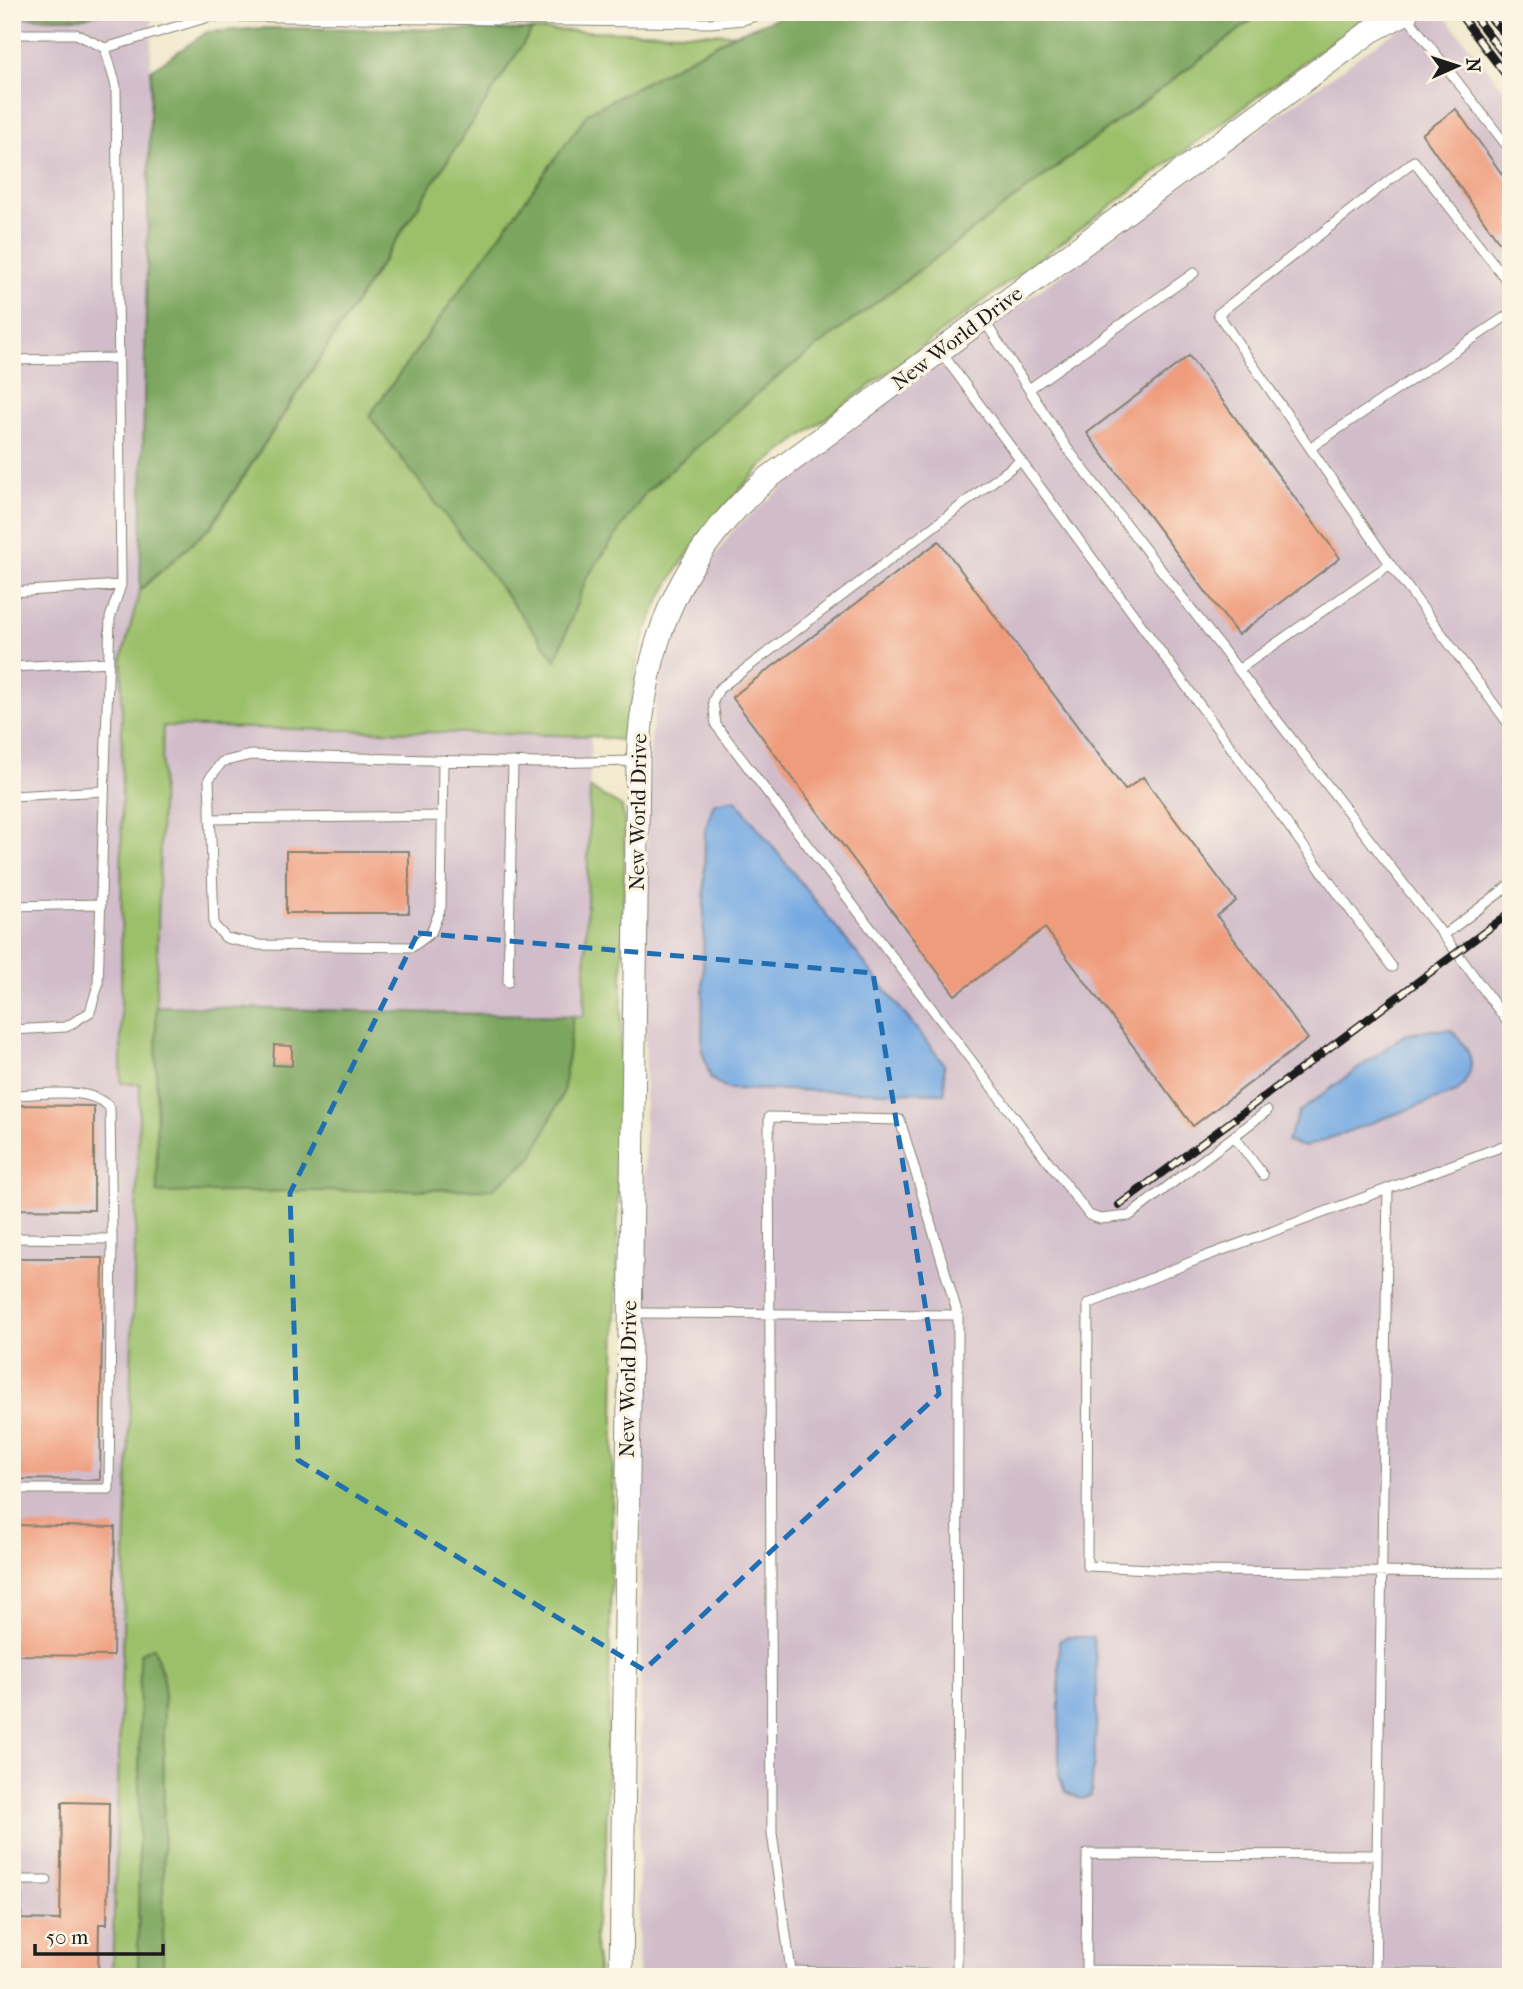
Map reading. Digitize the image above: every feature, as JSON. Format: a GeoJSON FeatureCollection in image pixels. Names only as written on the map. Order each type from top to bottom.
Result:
{"type":"FeatureCollection","features":[{"type":"Feature","properties":{"kind":"street","name":"New World Drive"},"geometry":{"type":"LineString","coordinates":[[621,1977],[638,761],[645,679],[661,627],[702,549],[731,511],[764,481],[1371,31],[1406,13]]}},
{"type":"Feature","properties":{"kind":"lane"},"geometry":{"type":"LineString","coordinates":[[12,34],[76,34],[106,48],[212,16],[710,23],[743,20],[767,12]]}},
{"type":"Feature","properties":{"kind":"lane"},"geometry":{"type":"LineString","coordinates":[[1406,13],[1511,151]]}},
{"type":"Feature","properties":{"kind":"lane"},"geometry":{"type":"LineString","coordinates":[[12,1030],[65,1027],[90,1012],[98,985],[110,618],[121,585],[116,86],[106,48]]}},
{"type":"Feature","properties":{"kind":"lane"},"geometry":{"type":"LineString","coordinates":[[1511,286],[1414,161],[1218,314],[1390,564],[1511,727]]}},
{"type":"Feature","properties":{"kind":"lane"},"geometry":{"type":"LineString","coordinates":[[1028,389],[1194,273]]}},
{"type":"Feature","properties":{"kind":"lane"},"geometry":{"type":"LineString","coordinates":[[1310,448],[1511,313]]}},
{"type":"Feature","properties":{"kind":"lane"},"geometry":{"type":"LineString","coordinates":[[982,319],[1068,448],[1511,1027]]}},
{"type":"Feature","properties":{"kind":"lane"},"geometry":{"type":"LineString","coordinates":[[940,350],[1392,967]]}},
{"type":"Feature","properties":{"kind":"lane"},"geometry":{"type":"LineString","coordinates":[[12,360],[117,358]]}},
{"type":"Feature","properties":{"kind":"lane"},"geometry":{"type":"LineString","coordinates":[[1020,461],[719,689],[713,701],[716,725],[1089,1215],[1100,1219],[1129,1216],[1267,1111]]}},
{"type":"Feature","properties":{"kind":"lane"},"geometry":{"type":"LineString","coordinates":[[1238,670],[1390,564]]}},
{"type":"Feature","properties":{"kind":"lane"},"geometry":{"type":"LineString","coordinates":[[12,592],[121,585]]}},
{"type":"Feature","properties":{"kind":"lane"},"geometry":{"type":"LineString","coordinates":[[12,667],[108,662]]}},
{"type":"Feature","properties":{"kind":"lane"},"geometry":{"type":"LineString","coordinates":[[443,760],[441,907],[431,933],[412,947],[259,945],[226,938],[214,925],[209,779],[222,762],[251,755],[443,760],[513,762],[638,761]]}},
{"type":"Feature","properties":{"kind":"lane"},"geometry":{"type":"LineString","coordinates":[[508,982],[513,762]]}},
{"type":"Feature","properties":{"kind":"lane"},"geometry":{"type":"LineString","coordinates":[[12,796],[104,791]]}},
{"type":"Feature","properties":{"kind":"lane"},"geometry":{"type":"LineString","coordinates":[[210,819],[442,816]]}},
{"type":"Feature","properties":{"kind":"lane"},"geometry":{"type":"LineString","coordinates":[[1444,936],[1511,884]]}},
{"type":"Feature","properties":{"kind":"lane"},"geometry":{"type":"LineString","coordinates":[[12,906],[100,904]]}},
{"type":"Feature","properties":{"kind":"lane"},"geometry":{"type":"LineString","coordinates":[[12,1095],[89,1095],[102,1099],[110,1108],[112,1239],[109,1489],[12,1489]]}},
{"type":"Feature","properties":{"kind":"lane"},"geometry":{"type":"LineString","coordinates":[[769,1117],[900,1120],[958,1315],[957,1975],[791,1971],[772,1832],[770,1316],[769,1117]]}},
{"type":"Feature","properties":{"kind":"lane"},"geometry":{"type":"LineString","coordinates":[[1234,1136],[1263,1175]]}},
{"type":"Feature","properties":{"kind":"lane"},"geometry":{"type":"LineString","coordinates":[[1511,1143],[1200,1258],[1088,1304],[1087,1566],[1195,1571],[1511,1573]]}},
{"type":"Feature","properties":{"kind":"lane"},"geometry":{"type":"LineString","coordinates":[[1375,1976],[1388,1189]]}},
{"type":"Feature","properties":{"kind":"lane"},"geometry":{"type":"LineString","coordinates":[[12,1238],[112,1239]]}},
{"type":"Feature","properties":{"kind":"lane"},"geometry":{"type":"LineString","coordinates":[[629,1313],[770,1316],[958,1315]]}},
{"type":"Feature","properties":{"kind":"lane"},"geometry":{"type":"LineString","coordinates":[[1377,1855],[1087,1854],[1086,1970],[1375,1976],[1511,1974]]}},
{"type":"Feature","properties":{"kind":"lane"},"geometry":{"type":"LineString","coordinates":[[12,1880],[47,1880]]}},
{"type":"Feature","properties":{"kind":"highlighted area"},"geometry":{"type":"Polygon","coordinates":[[[418,933],[873,973],[939,1394],[644,1670],[298,1460],[290,1193],[418,933]]]}},
{"type":"Feature","properties":{"kind":"shaded area"},"geometry":{"type":"Polygon","coordinates":[[[108,12],[152,12],[140,590],[122,658],[122,1083],[140,1084],[112,1977],[12,1977],[12,17],[79,18],[108,12]]]}},
{"type":"Feature","properties":{"kind":"shaded area"},"geometry":{"type":"Polygon","coordinates":[[[1415,19],[1447,19],[1511,98],[1511,1977],[638,1977],[647,825],[651,734],[664,653],[688,597],[733,530],[860,422],[1369,49],[1415,19]]]}},
{"type":"Feature","properties":{"kind":"shaded area"},"geometry":{"type":"Polygon","coordinates":[[[163,725],[591,736],[584,1016],[156,1006],[163,725]]]}},
{"type":"Feature","properties":{"kind":"green space"},"geometry":{"type":"Polygon","coordinates":[[[12,12],[108,12],[79,18],[12,17],[12,12]]]}},
{"type":"Feature","properties":{"kind":"green space"},"geometry":{"type":"Polygon","coordinates":[[[793,12],[1263,12],[769,383],[646,492],[586,579],[556,660],[369,416],[588,113],[735,34],[793,12]]]}},
{"type":"Feature","properties":{"kind":"green space"},"geometry":{"type":"Polygon","coordinates":[[[1263,12],[1371,12],[762,466],[700,538],[661,597],[641,648],[634,678],[626,741],[591,736],[163,726],[156,1006],[157,1192],[492,1189],[532,1158],[563,1093],[573,1016],[584,1016],[590,788],[622,807],[625,827],[606,1853],[594,1936],[599,1977],[163,1977],[164,1681],[154,1647],[140,1653],[138,1977],[112,1977],[140,1084],[121,1083],[122,658],[140,590],[212,526],[532,30],[735,34],[588,113],[556,659],[586,579],[646,492],[769,383],[1263,12]]]}},
{"type":"Feature","properties":{"kind":"green space"},"geometry":{"type":"Polygon","coordinates":[[[264,28],[532,30],[211,526],[140,590],[151,70],[207,32],[264,28]]]}},
{"type":"Feature","properties":{"kind":"green space"},"geometry":{"type":"Polygon","coordinates":[[[156,1006],[573,1016],[563,1093],[532,1158],[492,1189],[157,1193],[156,1006]]]}},
{"type":"Feature","properties":{"kind":"green space"},"geometry":{"type":"Polygon","coordinates":[[[154,1647],[164,1681],[163,1977],[138,1977],[140,1653],[154,1647]]]}},
{"type":"Feature","properties":{"kind":"water"},"geometry":{"type":"Polygon","coordinates":[[[735,799],[944,1064],[945,1093],[728,1089],[711,1079],[702,1050],[705,830],[714,803],[735,799]]]}},
{"type":"Feature","properties":{"kind":"water"},"geometry":{"type":"Polygon","coordinates":[[[1430,1030],[1451,1030],[1468,1053],[1471,1067],[1469,1075],[1457,1092],[1305,1147],[1287,1142],[1299,1112],[1404,1035],[1430,1030]]]}},
{"type":"Feature","properties":{"kind":"water"},"geometry":{"type":"Polygon","coordinates":[[[1067,1637],[1093,1637],[1097,1677],[1091,1796],[1082,1799],[1065,1792],[1059,1775],[1059,1641],[1067,1637]]]}},
{"type":"Feature","properties":{"kind":"building"},"geometry":{"type":"Polygon","coordinates":[[[1456,109],[1511,187],[1511,234],[1499,242],[1422,134],[1456,109]]]}},
{"type":"Feature","properties":{"kind":"building"},"geometry":{"type":"Polygon","coordinates":[[[1189,356],[1340,558],[1238,635],[1087,433],[1189,356]]]}},
{"type":"Feature","properties":{"kind":"building"},"geometry":{"type":"Polygon","coordinates":[[[939,541],[1125,790],[1143,777],[1236,901],[1217,916],[1308,1039],[1193,1126],[1045,928],[955,995],[732,697],[939,541]]]}},
{"type":"Feature","properties":{"kind":"building"},"geometry":{"type":"Polygon","coordinates":[[[286,851],[409,851],[409,913],[286,913],[286,851]]]}},
{"type":"Feature","properties":{"kind":"building"},"geometry":{"type":"Polygon","coordinates":[[[274,1045],[292,1046],[292,1066],[273,1065],[274,1045]]]}},
{"type":"Feature","properties":{"kind":"building"},"geometry":{"type":"Polygon","coordinates":[[[12,1105],[94,1106],[94,1210],[12,1209],[12,1105]]]}},
{"type":"Feature","properties":{"kind":"building"},"geometry":{"type":"Polygon","coordinates":[[[13,1258],[103,1258],[100,1480],[12,1479],[13,1258]]]}},
{"type":"Feature","properties":{"kind":"building"},"geometry":{"type":"Polygon","coordinates":[[[12,1525],[115,1527],[113,1656],[12,1655],[12,1525]]]}},
{"type":"Feature","properties":{"kind":"building"},"geometry":{"type":"Polygon","coordinates":[[[62,1802],[109,1803],[107,1924],[99,1924],[98,1977],[12,1977],[12,1896],[22,1896],[21,1919],[60,1920],[62,1802]]]}},
{"type":"Feature","properties":{"kind":"railway"},"geometry":{"type":"LineString","coordinates":[[1458,12],[1511,82]]}},
{"type":"Feature","properties":{"kind":"railway"},"geometry":{"type":"LineString","coordinates":[[1471,12],[1511,64]]}},
{"type":"Feature","properties":{"kind":"railway"},"geometry":{"type":"LineString","coordinates":[[1485,12],[1511,41]]}},
{"type":"Feature","properties":{"kind":"railway"},"geometry":{"type":"LineString","coordinates":[[1119,1205],[1511,912]]}}]}
